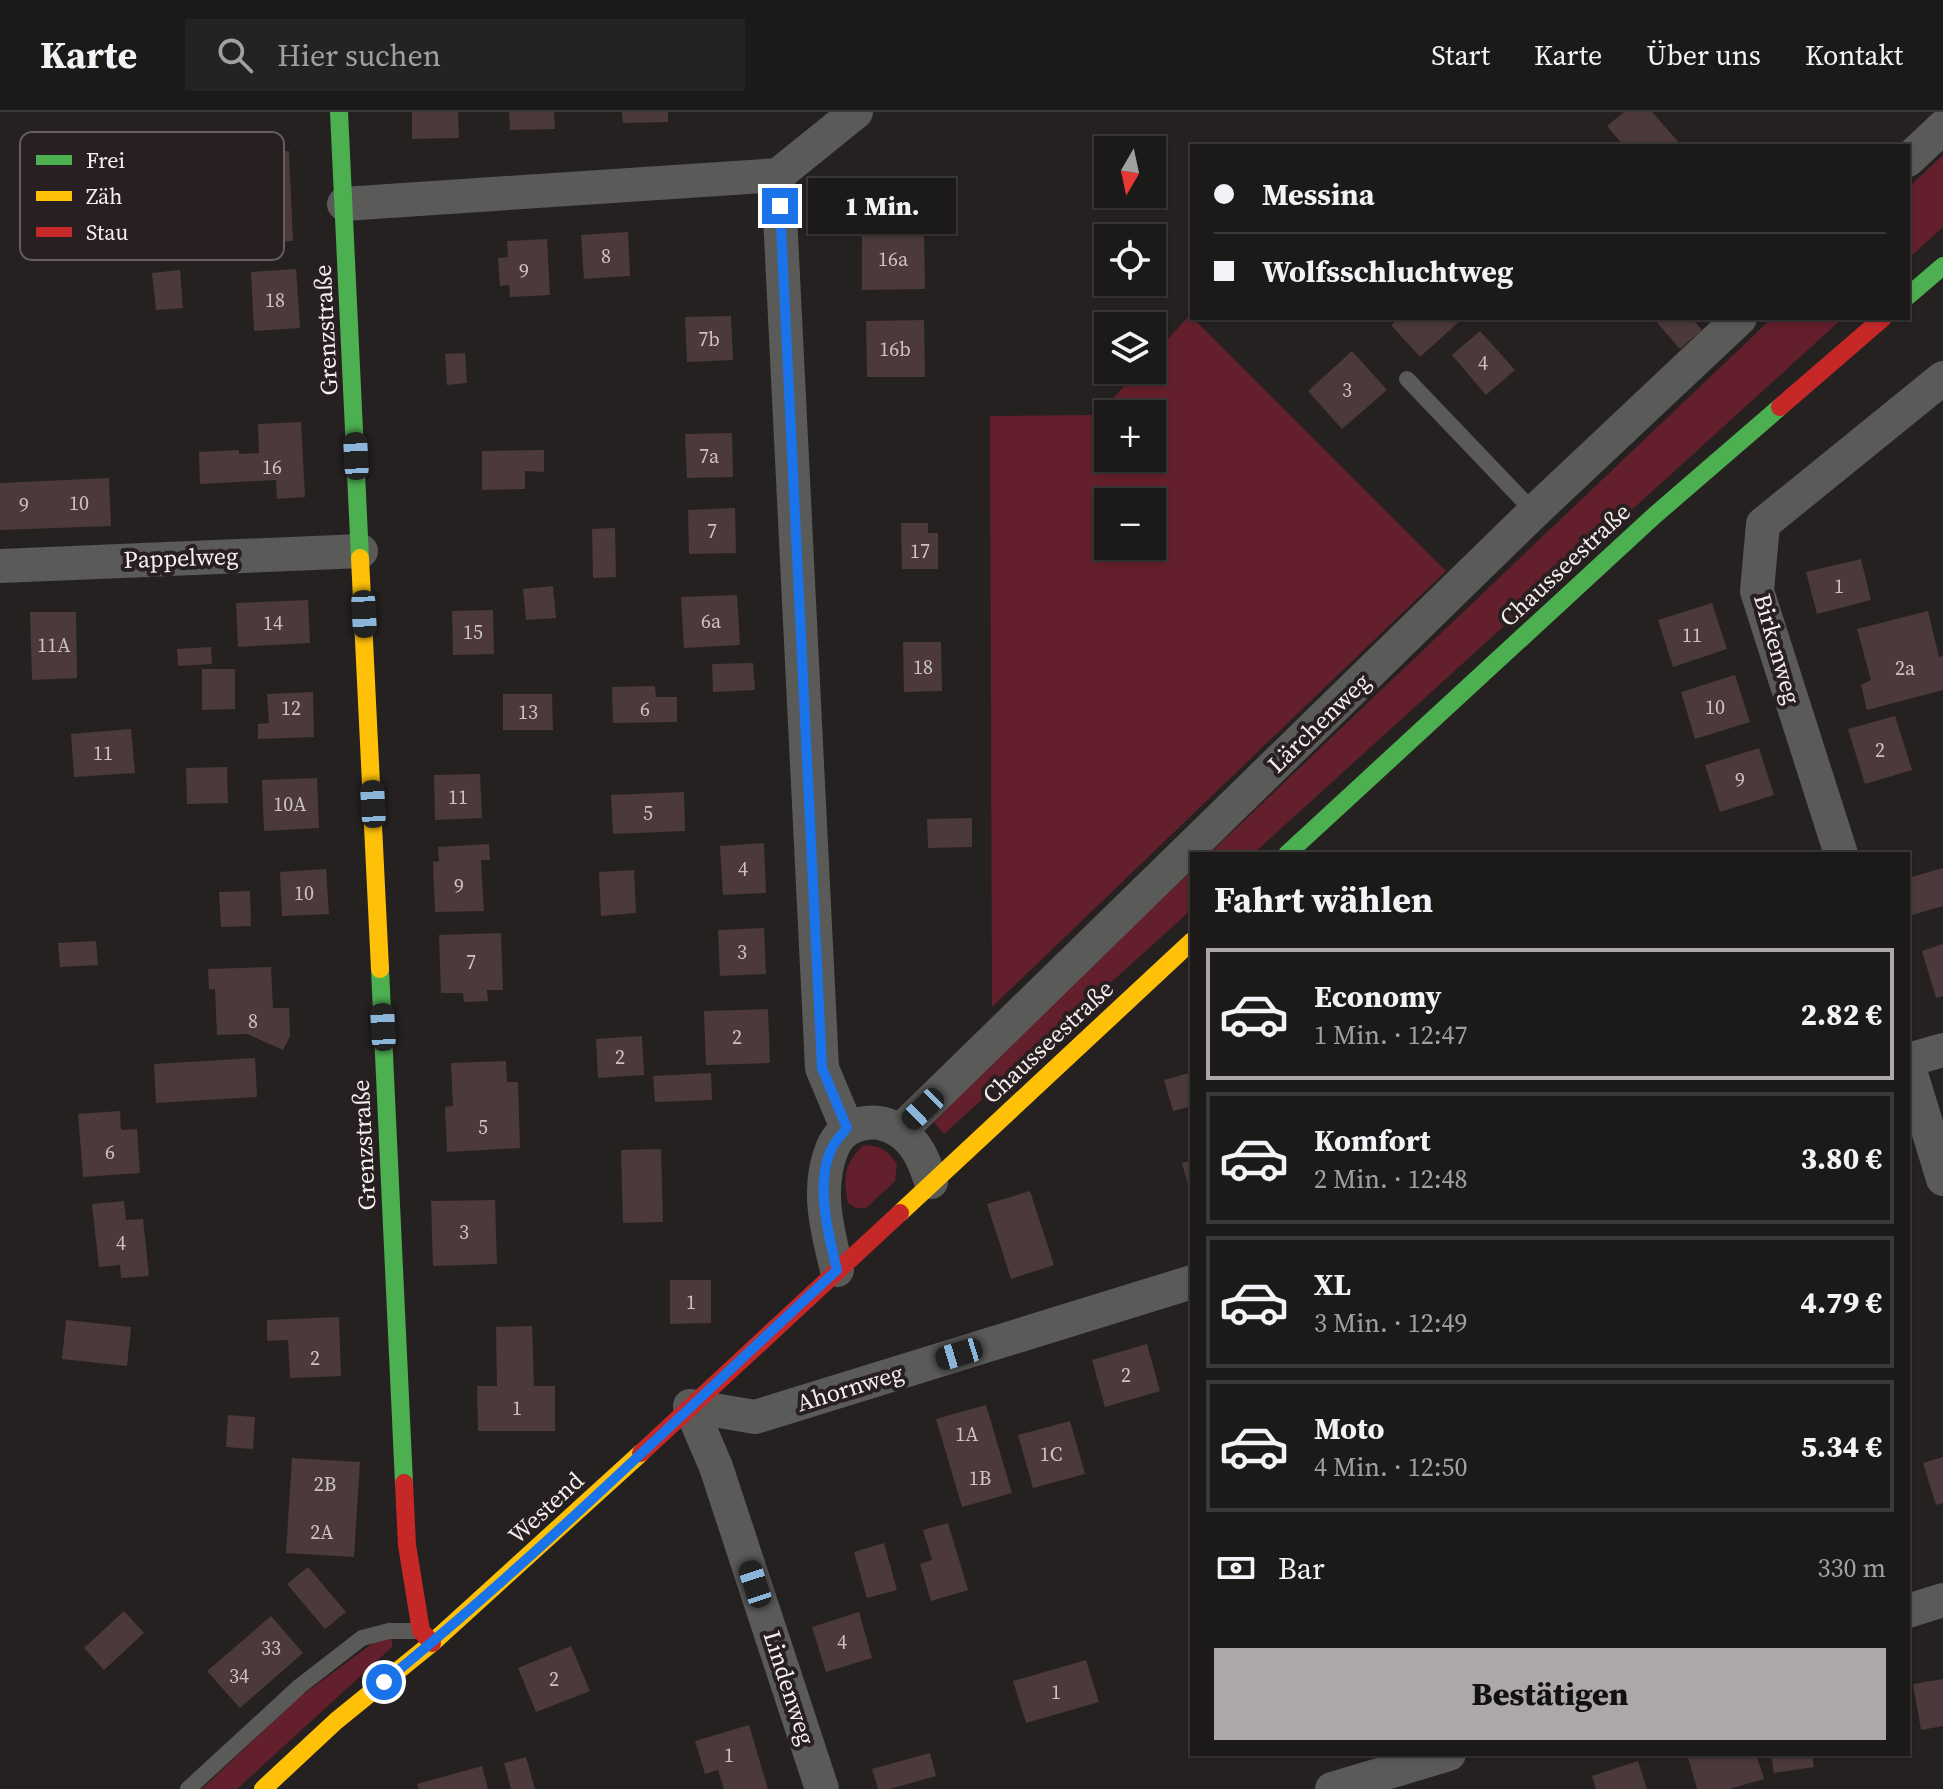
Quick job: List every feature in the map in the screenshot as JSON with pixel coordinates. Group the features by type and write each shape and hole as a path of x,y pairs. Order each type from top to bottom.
{"main road":[{"name":"Grenzstraße","path":"339,112 407,1545 427,1637"},
{"path":"1910,294 1943,266"},
{"name":"Chausseestraße","path":"1289,852 1655,515 1881,320"},
{"name":"Chausseestraße","path":"690,1406 1190,943"},
{"name":"Westend","path":"263,1789 427,1637 560,1528 690,1406"}],"street":[{"path":"344,204 778,175 856,112"},
{"path":"1910,158 1943,127"},
{"path":"778,175 822,1068 847,1128"},
{"name":"Lärchenweg","path":"900,1131 1534,512 1738,320"},
{"name":"Birkenweg","path":"1840,852 1757,591 1763,524 1943,378"},
{"name":"Pappelweg","path":"0,566 361,551"},
{"path":"1910,1061 1943,1050"},
{"path":"1910,1069 1943,1179"},
{"path":"837,1270 826,1228 823,1193 833,1145 847,1128 865,1123 885,1124 900,1131 922,1156 931,1182"},
{"name":"Ahornweg","path":"690,1406 755,1417 1190,1283"},
{"name":"Lindenweg","path":"690,1406 716,1467 822,1789"},
{"path":"1910,1610 1943,1600"},
{"path":"1332,1789 1441,1767"}],"lane":[{"path":"1407,379 1534,512"},
{"path":"188,1789 300,1686 362,1638 389,1631 427,1637"}],"shaded area":[{"path":"1943,155 1943,227 1910,257 1910,186"},
{"path":"1190,315 1190,320 1195,320 1446,571 992,1007 990,416 1094,415 1094,472 1166,472 1166,400 1112,400 1126,384 1166,384 1166,341"},
{"path":"1770,320 1841,320 1255,852 1211,852"},
{"path":"1190,872 1190,911 944,1134 931,1119"},
{"path":"864,1145 880,1148 890,1155 897,1164 895,1181 866,1208 856,1208 848,1203 846,1178 852,1158"},
{"path":"392,1636 392,1647 237,1789 202,1789 298,1698 376,1641"}],"building":[{"path":"412,112 458,112 459,138 412,139"},
{"path":"509,112 554,112 555,129 510,130"},
{"path":"622,112 668,112 668,122 623,123"},
{"path":"1624,112 1652,112 1680,144 1622,144 1607,126"},
{"path":"284,151 289,151 293,241 284,241"},
{"path":"862,229 924,229 925,289 862,290"},
{"path":"628,232 630,276 584,279 581,235"},
{"path":"547,239 550,295 510,297 509,285 500,286 498,258 508,257 507,241"},
{"path":"296,269 300,328 254,331 251,272"},
{"path":"180,270 183,308 156,310 152,273"},
{"path":"731,316 733,360 687,362 685,317"},
{"path":"924,320 925,377 867,377 866,321"},
{"path":"1397,320 1461,320 1420,357 1391,325"},
{"path":"1655,320 1694,320 1702,330 1680,349"},
{"path":"1480,331 1515,370 1486,395 1452,355"},
{"path":"1352,351 1387,390 1342,429 1308,391"},
{"path":"465,353 467,383 447,385 445,354"},
{"path":"301,422 305,497 277,499 276,480 200,484 199,452 239,450 239,454 259,453 258,424"},
{"path":"732,433 733,477 687,478 685,434"},
{"path":"544,450 544,472 525,471 525,489 482,490 482,451"},
{"path":"109,478 111,526 0,530 0,483"},
{"path":"735,508 736,553 689,554 688,510"},
{"path":"901,523 928,523 928,533 938,533 938,569 902,569"},
{"path":"615,528 616,577 593,578 592,529"},
{"path":"1861,559 1871,600 1817,614 1806,572"},
{"path":"553,586 556,618 526,620 523,589"},
{"path":"737,595 740,645 684,648 681,597"},
{"path":"308,600 310,643 238,647 236,603"},
{"path":"1712,603 1727,649 1673,667 1658,620"},
{"path":"493,610 494,654 453,655 452,611"},
{"path":"1928,611 1939,657 1943,656 1943,690 1867,710 1861,685 1871,680 1857,629"},
{"path":"30,612 76,612 77,678 32,680"},
{"path":"903,642 941,642 942,691 904,692"},
{"path":"211,647 212,664 178,666 177,649"},
{"path":"753,663 755,690 713,692 712,664"},
{"path":"202,669 235,669 235,709 202,710"},
{"path":"1735,675 1750,722 1695,739 1681,692"},
{"path":"655,686 656,697 677,697 677,722 613,723 612,687"},
{"path":"313,692 314,737 258,739 258,724 269,723 267,694"},
{"path":"503,694 552,694 553,730 503,730"},
{"path":"1895,716 1912,770 1865,784 1848,729"},
{"path":"131,729 135,773 74,777 71,734"},
{"path":"1759,748 1774,795 1720,812 1705,765"},
{"path":"227,767 228,803 187,804 186,768"},
{"path":"480,774 482,818 435,820 434,775"},
{"path":"317,778 319,828 264,831 262,780"},
{"path":"684,792 685,831 613,834 611,795"},
{"path":"972,818 972,847 928,848 927,819"},
{"path":"764,843 766,893 723,895 720,846"},
{"path":"489,844 490,860 481,860 484,911 435,912 433,862 439,861 438,847"},
{"path":"1943,868 1943,906 1912,915 1910,877"},
{"path":"326,869 329,914 282,916 280,872"},
{"path":"634,870 636,913 601,916 599,872"},
{"path":"250,891 251,926 221,927 219,892"},
{"path":"764,928 766,974 720,976 718,930"},
{"path":"501,933 503,990 487,990 488,1001 464,1002 463,993 441,993 439,935"},
{"path":"96,941 98,965 60,967 58,943"},
{"path":"1943,944 1943,996 1936,998 1922,951"},
{"path":"271,967 273,1008 289,1008 290,1036 283,1050 247,1034 217,1035 215,989 209,990 208,969"},
{"path":"768,1009 770,1063 706,1065 704,1011"},
{"path":"642,1036 644,1075 598,1078 596,1039"},
{"path":"255,1058 257,1097 156,1103 154,1064"},
{"path":"506,1061 507,1082 518,1082 520,1148 447,1152 445,1107 453,1106 451,1063"},
{"path":"711,1073 712,1100 655,1102 653,1076"},
{"path":"1190,1073 1190,1107 1173,1111 1164,1080"},
{"path":"120,1111 121,1130 137,1129 140,1173 83,1177 78,1114"},
{"path":"661,1149 663,1222 623,1223 621,1150"},
{"path":"1190,1161 1190,1192 1182,1163"},
{"path":"1030,1191 1054,1265 1011,1279 987,1204"},
{"path":"495,1200 497,1264 433,1266 431,1201"},
{"path":"124,1201 126,1220 143,1219 149,1276 121,1278 120,1265 99,1267 92,1204"},
{"path":"670,1280 711,1280 711,1323 670,1324"},
{"path":"339,1317 341,1376 290,1378 288,1340 267,1341 267,1320"},
{"path":"66,1320 131,1327 127,1366 62,1359"},
{"path":"532,1326 534,1386 555,1386 555,1431 478,1431 477,1386 497,1386 496,1327"},
{"path":"1147,1344 1160,1391 1105,1407 1092,1360"},
{"path":"986,1405 1012,1493 962,1507 936,1419"},
{"path":"228,1415 255,1417 253,1449 226,1447"},
{"path":"1070,1421 1085,1474 1033,1488 1018,1435"},
{"path":"1943,1457 1943,1503 1936,1505 1923,1463"},
{"path":"292,1458 360,1462 354,1557 286,1553"},
{"path":"948,1523 968,1590 931,1601 920,1564 932,1560 923,1530"},
{"path":"884,1543 897,1590 867,1598 854,1552"},
{"path":"308,1567 346,1612 325,1629 287,1584"},
{"path":"124,1611 144,1633 104,1670 84,1648"},
{"path":"859,1612 872,1658 826,1672 812,1627"},
{"path":"271,1616 303,1653 240,1708 207,1671"},
{"path":"571,1646 590,1691 536,1712 518,1668"},
{"path":"1086,1660 1099,1702 1026,1723 1013,1681"},
{"path":"1943,1679 1943,1726 1921,1730 1913,1684"},
{"path":"749,1725 768,1789 724,1789 718,1770 705,1774 695,1741"},
{"path":"930,1753 936,1776 890,1789 878,1789 872,1769"},
{"path":"1688,1756 1757,1756 1764,1779 1729,1789 1697,1789"},
{"path":"1771,1756 1812,1756 1814,1767 1774,1773"},
{"path":"526,1757 535,1789 511,1789 504,1763"},
{"path":"1638,1761 1647,1789 1596,1789 1592,1776"},
{"path":"482,1766 488,1789 419,1789 417,1784"}],"traffic: fast":[{"path":"339,112 360,558"},
{"path":"1910,294 1943,266"},
{"path":"1289,852 1655,515 1780,407"},
{"path":"380,969 404,1483"}],"traffic: slow":[{"path":"360,558 380,969"},
{"path":"900,1213 1190,943"},
{"path":"263,1789 336,1721 432,1643 641,1453"}],"traffic: jam":[{"path":"1780,407 1881,320"},
{"path":"641,1453 900,1213"},
{"path":"404,1483 407,1545 421,1631 432,1643"}],"route":[{"path":"384,1682 560,1528 837,1270 826,1228 823,1193 833,1145 847,1128 822,1068 780,206"}]}
